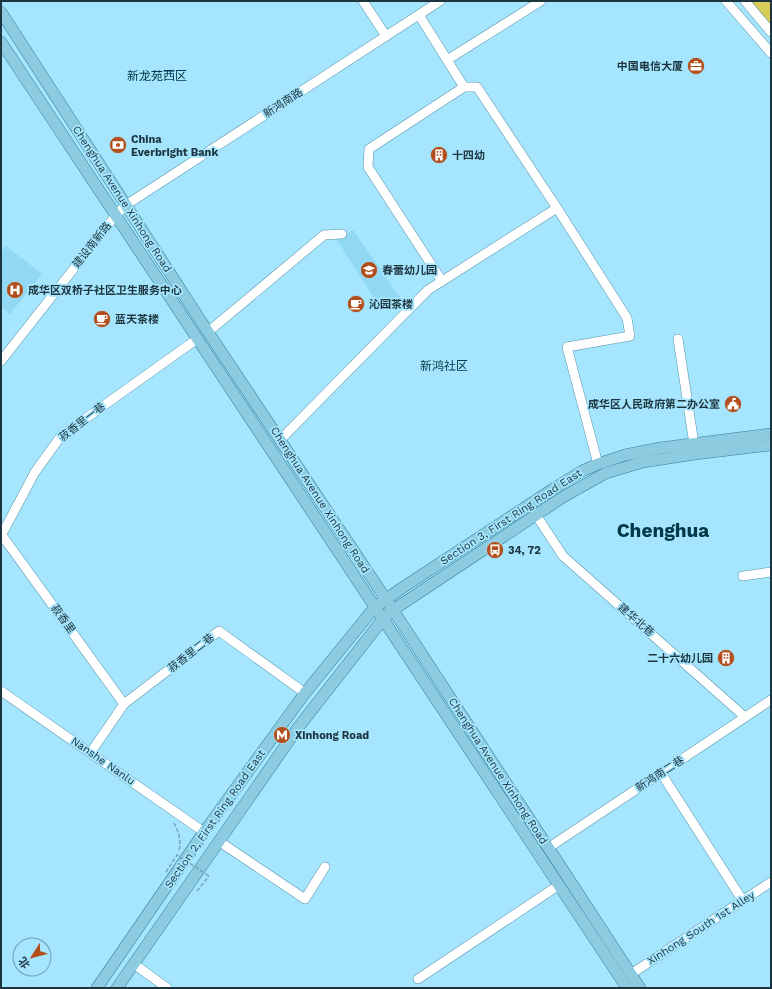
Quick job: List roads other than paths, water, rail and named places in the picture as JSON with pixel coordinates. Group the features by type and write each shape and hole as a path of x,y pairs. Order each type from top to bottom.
{"main road":[{"name":"Chenghua Avenue Xinhong Road","path":"1,12 208,332 393,610 640,988"},
{"name":"Chenghua Avenue Xinhong Road","path":"3,49 116,215 196,339 627,988"},
{"path":"740,438 771,429"},
{"path":"740,438 771,434"},
{"name":"Section 3, First Ring Road East","path":"385,599 582,471 598,464 641,451 740,438"},
{"path":"741,450 771,445"},
{"name":"Section 3, First Ring Road East","path":"393,610 536,515 606,473 628,466 675,457 741,450"},
{"path":"741,450 771,451"},
{"name":"Section 2, First Ring Road East","path":"97,988 204,832 305,693 375,607 385,599"},
{"name":"Section 2, First Ring Road East","path":"117,988 220,842 297,729 382,619 393,610"}],"street":[{"path":"362,1 386,36"},
{"name":"新鸿南路","path":"126,206 440,1"},
{"path":"447,60 541,1"},
{"path":"726,1 771,53"},
{"path":"745,1 771,32"},
{"path":"419,15 464,87"},
{"path":"442,281 368,167 369,149 464,87 477,87 627,318 630,336 567,347 598,464"},
{"name":"建设南新路","path":"1,361 116,215 126,206"},
{"path":"280,440 428,290 557,208"},
{"path":"208,332 324,235 342,234"},
{"name":"菽香里一巷","path":"1,535 35,472 61,436 196,339"},
{"path":"678,339 694,444"},
{"name":"建华北巷","path":"536,515 563,556 745,717"},
{"name":"菽香里","path":"1,535 124,704"},
{"path":"743,576 771,572"},
{"name":"菽香里二巷","path":"91,752 124,704 219,631 305,693"},
{"name":"Nanshe Nanlu","path":"1,691 91,752 204,832"},
{"name":"新鸿南二巷","path":"548,848 771,700"},
{"path":"661,774 743,901"},
{"path":"220,842 305,899 325,867"},
{"name":"Xinhong South 1st Alley","path":"631,974 771,882"},
{"path":"418,979 559,885"},
{"path":"134,964 167,988"}],"place":[{"name":"中国电信大厦","path":"696,66"},
{"name":"China Everbright Bank","path":"118,145"},
{"name":"十四幼","path":"439,155"},
{"name":"春蕾幼儿园","path":"369,270"},
{"name":"成华区双桥子社区卫生服务中心","path":"15,290"},
{"name":"沁园茶楼","path":"356,304"},
{"name":"蓝天茶楼","path":"102,319"},
{"name":"成华区人民政府第二办公室","path":"733,404"},
{"name":"34, 72","path":"495,550"},
{"name":"二十六幼儿园","path":"726,658"},
{"name":"Xinhong Road","path":"282,735"}],"district":[{"name":"新龙苑西区","path":"157,76"},
{"name":"新鸿社区","path":"444,366"},
{"name":"Chenghua","path":"663,530"}]}
